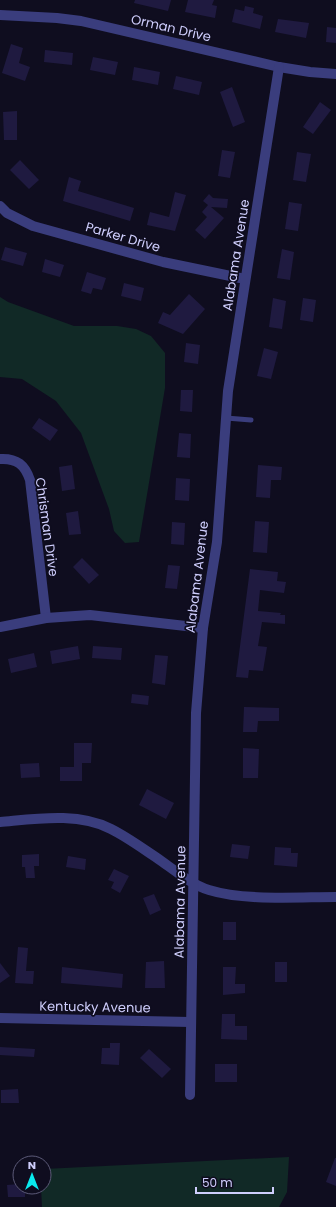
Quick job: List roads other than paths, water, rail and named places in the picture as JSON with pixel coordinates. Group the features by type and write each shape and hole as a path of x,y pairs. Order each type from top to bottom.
{"street":[{"name":"Orman Drive","path":"0,15 57,18 97,24 279,67 336,74"},
{"name":"Alabama Avenue","path":"190,1095 196,713 203,628 217,542 228,390 279,67"},
{"name":"Parker Drive","path":"0,206 7,212 33,226 164,262 245,279"},
{"name":"Chrisman Drive","path":"0,458 13,459 21,463 26,469 30,480 46,618"},
{"path":"0,627 46,618 71,615 109,616 203,628"},
{"path":"0,822 74,819 110,828 193,882 208,890 267,897 336,897"},
{"name":"Kentucky Avenue","path":"0,1018 190,1022"}],"lane":[{"path":"226,418 251,420"}]}
